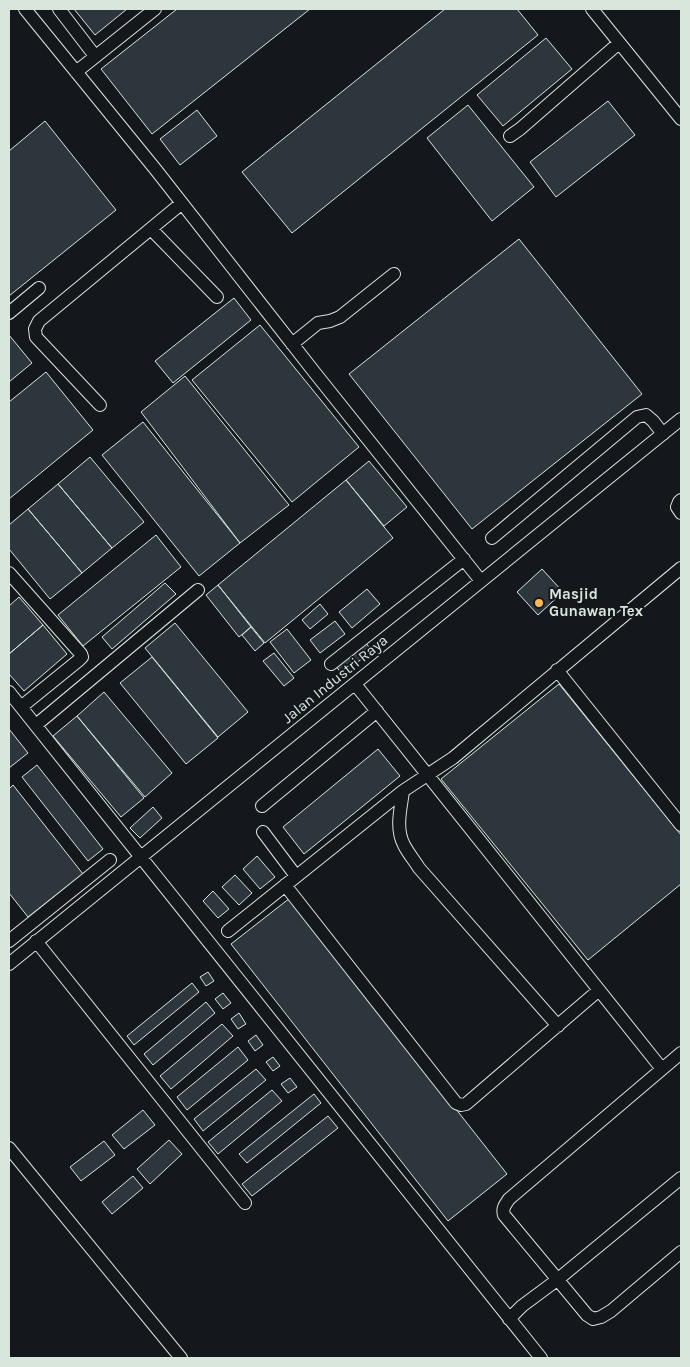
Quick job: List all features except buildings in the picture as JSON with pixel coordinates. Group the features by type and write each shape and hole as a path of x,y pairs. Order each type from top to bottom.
{"street":[{"path":"24,9 182,203 481,581"},
{"path":"59,9 95,56"},
{"path":"76,72 155,9"},
{"path":"592,9 681,118"},
{"path":"510,136 619,43"},
{"path":"100,404 36,337 35,329 39,321 182,203"},
{"path":"151,229 218,297"},
{"path":"292,344 318,323 340,317 394,274"},
{"path":"9,312 39,288"},
{"path":"492,538 637,417 646,415 663,434"},
{"name":"Jalan Industri Raya","path":"9,964 681,419"},
{"path":"681,500 677,507 681,513"},
{"path":"331,664 464,559"},
{"path":"228,931 403,791 453,758 681,568"},
{"path":"9,573 82,656 21,707"},
{"path":"36,725 198,590"},
{"path":"557,670 681,825"},
{"path":"355,684 662,1069"},
{"path":"9,692 540,1358"},
{"path":"262,806 377,711"},
{"path":"403,791 399,829 403,844 420,868 558,1026"},
{"path":"263,832 296,876"},
{"path":"9,941 110,860"},
{"path":"285,886 456,1103 461,1105 466,1104 599,990"},
{"path":"36,941 245,1203"},
{"path":"681,1053 509,1199 503,1211 504,1215 556,1280 587,1315 593,1319 611,1311 681,1252"},
{"path":"9,1148 181,1358"},
{"path":"509,1319 522,1306 681,1178"}],"place":[{"name":"Masjid Gunawan Tex","path":"539,603"}]}
